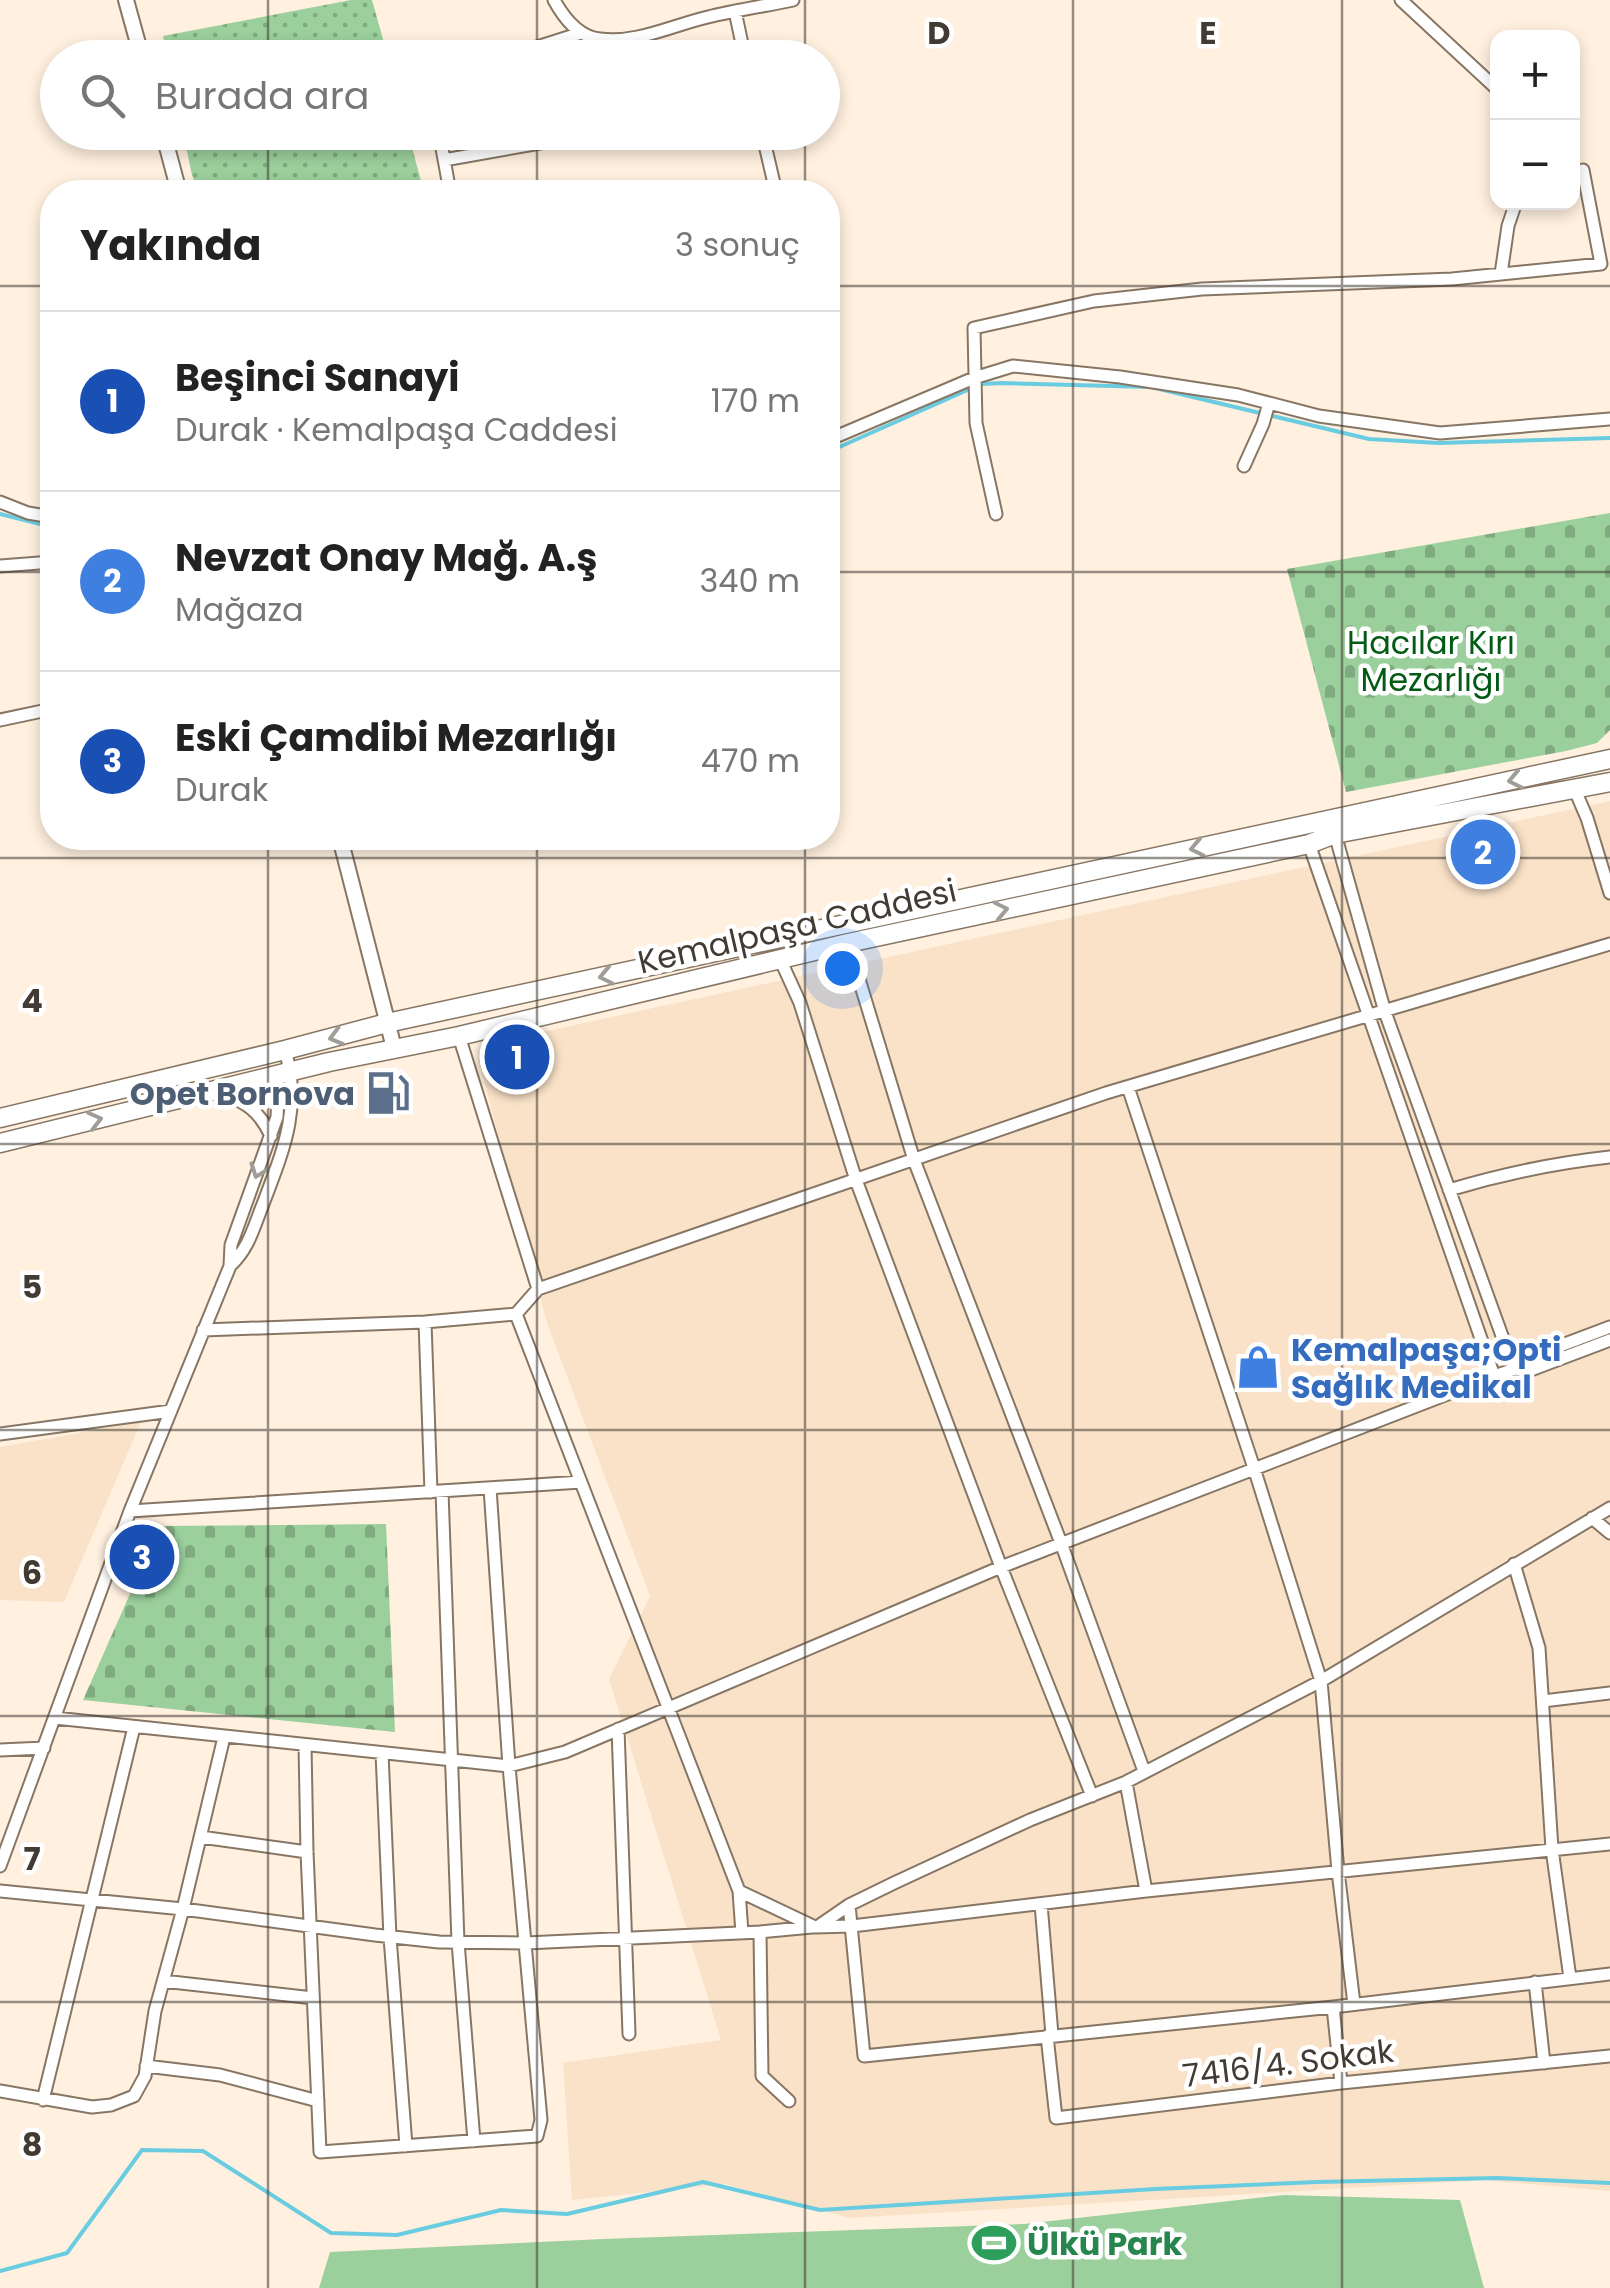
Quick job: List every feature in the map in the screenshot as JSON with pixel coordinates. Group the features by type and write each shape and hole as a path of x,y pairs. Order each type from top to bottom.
{"main road":[{"name":"Kemalpaşa Caddesi","path":"277,1052 387,1023 1610,759"},
{"name":"Kemalpaşa Caddesi","path":"0,1143 848,943 1310,844 1335,834 1610,782"},
{"path":"0,1118 277,1052 283,1075"}],"street":[{"path":"126,0 137,40"},
{"path":"554,0 564,18 598,40 630,39 709,16 793,0"},
{"path":"1401,0 1490,83"},
{"path":"735,12 741,40"},
{"path":"557,40 581,32"},
{"path":"168,150 177,180"},
{"path":"442,150 448,180"},
{"path":"444,160 501,150"},
{"path":"766,150 773,180"},
{"path":"996,514 976,423 974,328 1094,301 1202,289 1452,279 1601,264 1583,170"},
{"path":"1501,274 1513,210"},
{"path":"840,436 975,385 1012,366 1120,376 1238,396 1268,407 1440,433 1610,419"},
{"path":"1244,466 1268,407"},
{"path":"0,502 40,515"},
{"path":"0,566 40,563"},
{"path":"0,720 40,712"},
{"path":"1574,788 1610,893"},
{"path":"1335,834 1385,1012 1514,1369"},
{"path":"1310,844 1494,1376"},
{"path":"343,850 394,1048"},
{"path":"848,943 914,1160 1144,1772"},
{"path":"203,1330 425,1322 516,1314 538,1289 1128,1087 1610,944"},
{"path":"780,959 800,1003 856,1180 1092,1796"},
{"path":"459,1036 538,1289"},
{"path":"230,1266 230,1245 271,1136 283,1075"},
{"path":"0,1866 130,1510 230,1266 244,1252 285,1146 291,1117 283,1075"},
{"path":"1128,1087 1321,1680 1354,2004"},
{"path":"218,1090 253,1108 271,1136"},
{"path":"1449,1190 1540,1166 1610,1157"},
{"path":"516,1314 739,1891 742,1933"},
{"path":"425,1322 458,1942 474,2141"},
{"path":"55,1718 510,1766 565,1752 1001,1566 1514,1369 1526,1358 1610,1326"},
{"path":"1514,1369 1528,1371 1610,1340"},
{"path":"0,1434 171,1411"},
{"path":"130,1510 580,1482"},
{"path":"305,1745 320,2152 537,2136 541,2120 490,1488"},
{"path":"815,1927 849,1906 1030,1820 1126,1782 1321,1680 1610,1508"},
{"path":"1592,1518 1610,1533"},
{"path":"1514,1564 1540,1648 1552,1849 1570,1978"},
{"path":"1543,1701 1610,1693"},
{"path":"43,2100 134,1728"},
{"path":"618,1729 630,2034"},
{"path":"0,2091 92,2107 134,2096 145,2076 155,2011 224,1737"},
{"path":"0,1750 44,1748"},
{"path":"382,1753 390,1937 406,2146"},
{"path":"1126,1782 1146,1891"},
{"path":"201,1837 307,1852"},
{"path":"0,1891 183,1909 390,1937 526,1943 852,1926 1146,1891 1610,1844"},
{"path":"739,1891 815,1927"},
{"path":"1041,1904 1050,2036"},
{"path":"849,1906 864,2056 1610,1974"},
{"path":"760,1932 762,2076 789,2101"},
{"path":"163,1981 313,1998"},
{"path":"1534,1982 1544,2063"},
{"path":"1333,2007 1341,2083"},
{"name":"7416/4. Sokak","path":"1050,2036 1056,2118 1341,2083 1610,2056"},
{"path":"146,2066 220,2075 318,2101"}],"shaded area":[{"path":"1610,801 1610,2191 1484,2180 850,2218 725,2184 572,2200 563,2063 721,2040 609,1679 650,1596 547,1323 478,1058 496,1042"},
{"path":"141,1422 64,1602 0,1600 0,1447"}],"green space":[{"path":"351,0 372,0 383,40 164,40 163,36"},
{"path":"187,150 413,150 421,180 194,180"},
{"name":"Hacılar Kırı Mezarlığı","path":"1610,513 1610,730 1597,743 1566,751 1346,792 1287,569"},
{"path":"386,1524 395,1732 83,1700 160,1526"},
{"name":"Ülkü Park","path":"1284,2195 1460,2200 1484,2288 319,2288 330,2252 1024,2224"}],"waterway":[{"path":"840,447 981,384 1002,383 1151,387 1369,439 1438,443 1610,438"},
{"path":"0,514 40,524"},
{"path":"0,2271 67,2253 142,2150 203,2151 331,2233 397,2235 501,2210 567,2214 703,2182 820,2210 1317,2182 1497,2178 1610,2183"}],"place":[{"name":"Nevzat Onay Mağ. A.ş","path":"1483,852"},
{"name":"Beşinci Sanayi","path":"517,1057"},
{"name":"Opet Bornova","path":"388,1093"},
{"name":"Kemalpaşa;Opti Sağlık Medikal","path":"1258,1367"},
{"name":"Eski Çamdibi Mezarlığı","path":"142,1557"},
{"name":"Ülkü Park","path":"994,2243"}]}
